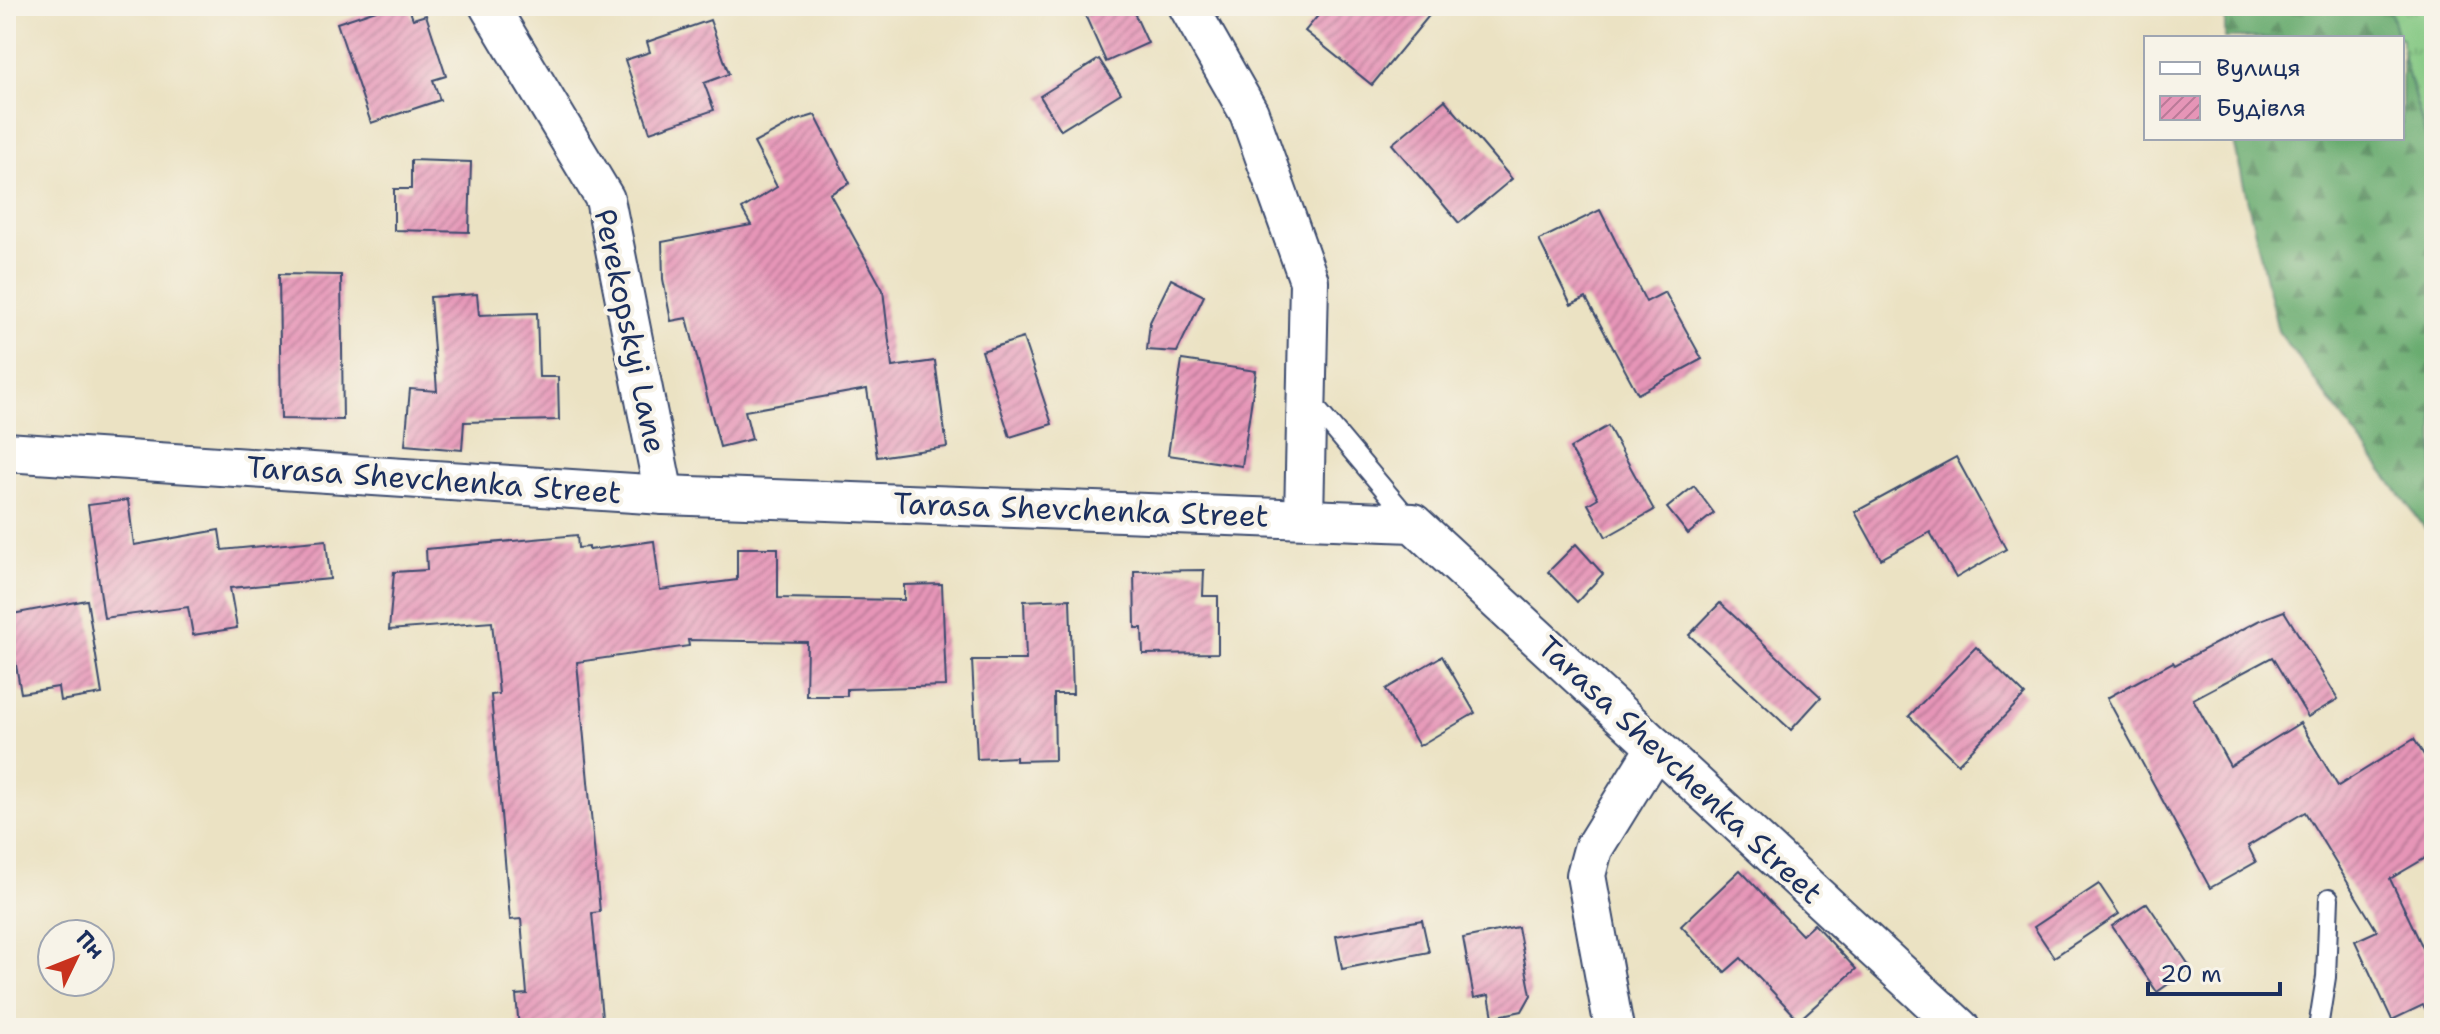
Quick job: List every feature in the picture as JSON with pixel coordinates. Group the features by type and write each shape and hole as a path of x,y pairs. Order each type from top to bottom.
{"street":[{"name":"Perekopskyi Lane","path":"489,6 605,199 664,495"},
{"path":"1188,6 1249,113 1309,281 1304,518"},
{"name":"Tarasa Shevchenka Street","path":"6,452 664,495 1413,523 1960,1028"},
{"path":"1614,1028 1586,875 1593,849 1656,747"}],"lane":[{"path":"1306,397 1413,523"},
{"path":"2318,1028 2326,977 2329,898"}],"green space":[{"path":"2225,6 2389,6 2397,36 2225,36"},
{"path":"2389,6 2434,6 2434,165 2404,60 2404,36 2397,36"},
{"path":"2404,60 2434,165 2434,540 2278,331 2233,140 2404,140"}],"building":[{"path":"388,6 408,6 413,19 426,15 446,76 433,80 440,100 371,123 337,23"},
{"path":"1081,6 1131,6 1148,43 1106,62"},
{"path":"1326,6 1437,6 1372,85 1305,31"},
{"path":"710,20 729,74 704,83 714,110 650,132 625,60 650,52 647,42"},
{"path":"1099,59 1121,93 1061,130 1040,96"},
{"path":"1445,100 1512,179 1459,223 1392,144"},
{"path":"815,115 850,183 830,194 883,290 892,367 935,361 947,447 877,457 867,389 745,411 752,439 720,447 687,318 671,321 663,279 662,242 751,225 742,209 777,187 754,143 795,121"},
{"path":"411,160 471,162 469,232 394,230 394,189 411,189"},
{"path":"1600,210 1646,302 1665,292 1702,359 1638,394 1586,298 1571,305 1539,240"},
{"path":"279,274 341,275 343,420 281,419"},
{"path":"1171,279 1204,296 1177,352 1147,350 1150,322"},
{"path":"477,294 479,315 537,313 539,377 558,377 559,420 464,422 462,450 405,445 410,389 437,391 430,297"},
{"path":"1023,338 1052,424 1010,437 982,351"},
{"path":"1182,360 1256,371 1242,466 1168,455"},
{"path":"1608,426 1654,510 1606,537 1588,504 1598,498 1570,448"},
{"path":"1956,457 2006,549 1956,578 1930,532 1881,559 1855,512"},
{"path":"1694,486 1714,513 1688,534 1667,508"},
{"path":"128,500 134,545 219,530 222,550 326,540 330,579 230,588 237,628 193,635 188,607 104,618 88,505"},
{"path":"577,535 578,548 589,547 589,550 654,541 660,590 737,580 737,548 778,548 778,598 904,600 904,585 942,584 946,686 847,689 847,696 806,696 807,642 688,640 689,646 577,662 600,912 592,913 603,1028 519,1028 516,995 527,994 521,919 510,920 491,695 499,694 492,622 389,630 394,572 427,570 426,549"},
{"path":"1576,544 1603,574 1577,602 1548,572"},
{"path":"1204,570 1203,596 1218,596 1218,653 1143,654 1142,628 1135,628 1134,571"},
{"path":"1070,599 1073,694 1054,694 1055,760 1016,761 1016,757 977,759 972,660 1026,660 1024,601"},
{"path":"87,600 102,694 60,701 58,687 21,693 7,615"},
{"path":"1720,603 1821,697 1791,730 1689,635"},
{"path":"2284,611 2338,699 2308,717 2272,657 2193,699 2230,766 2300,723 2338,786 2414,739 2434,771 2434,853 2390,879 2434,971 2434,1005 2426,1010 2423,1005 2392,1020 2355,941 2377,931 2305,812 2248,846 2256,862 2210,888 2107,698 2173,662 2175,665 2258,621"},
{"path":"1976,647 2025,695 1958,764 1909,716"},
{"path":"1442,656 1475,713 1419,746 1386,689"},
{"path":"1740,870 1802,935 1814,924 1856,969 1799,1020 1741,958 1725,972 1681,926"},
{"path":"2099,884 2119,914 2054,957 2034,927"},
{"path":"2147,903 2191,968 2157,992 2112,926"},
{"path":"1422,920 1429,952 1342,969 1336,936"},
{"path":"1518,927 1531,995 1522,1011 1493,1017 1489,995 1474,998 1463,938"}]}
